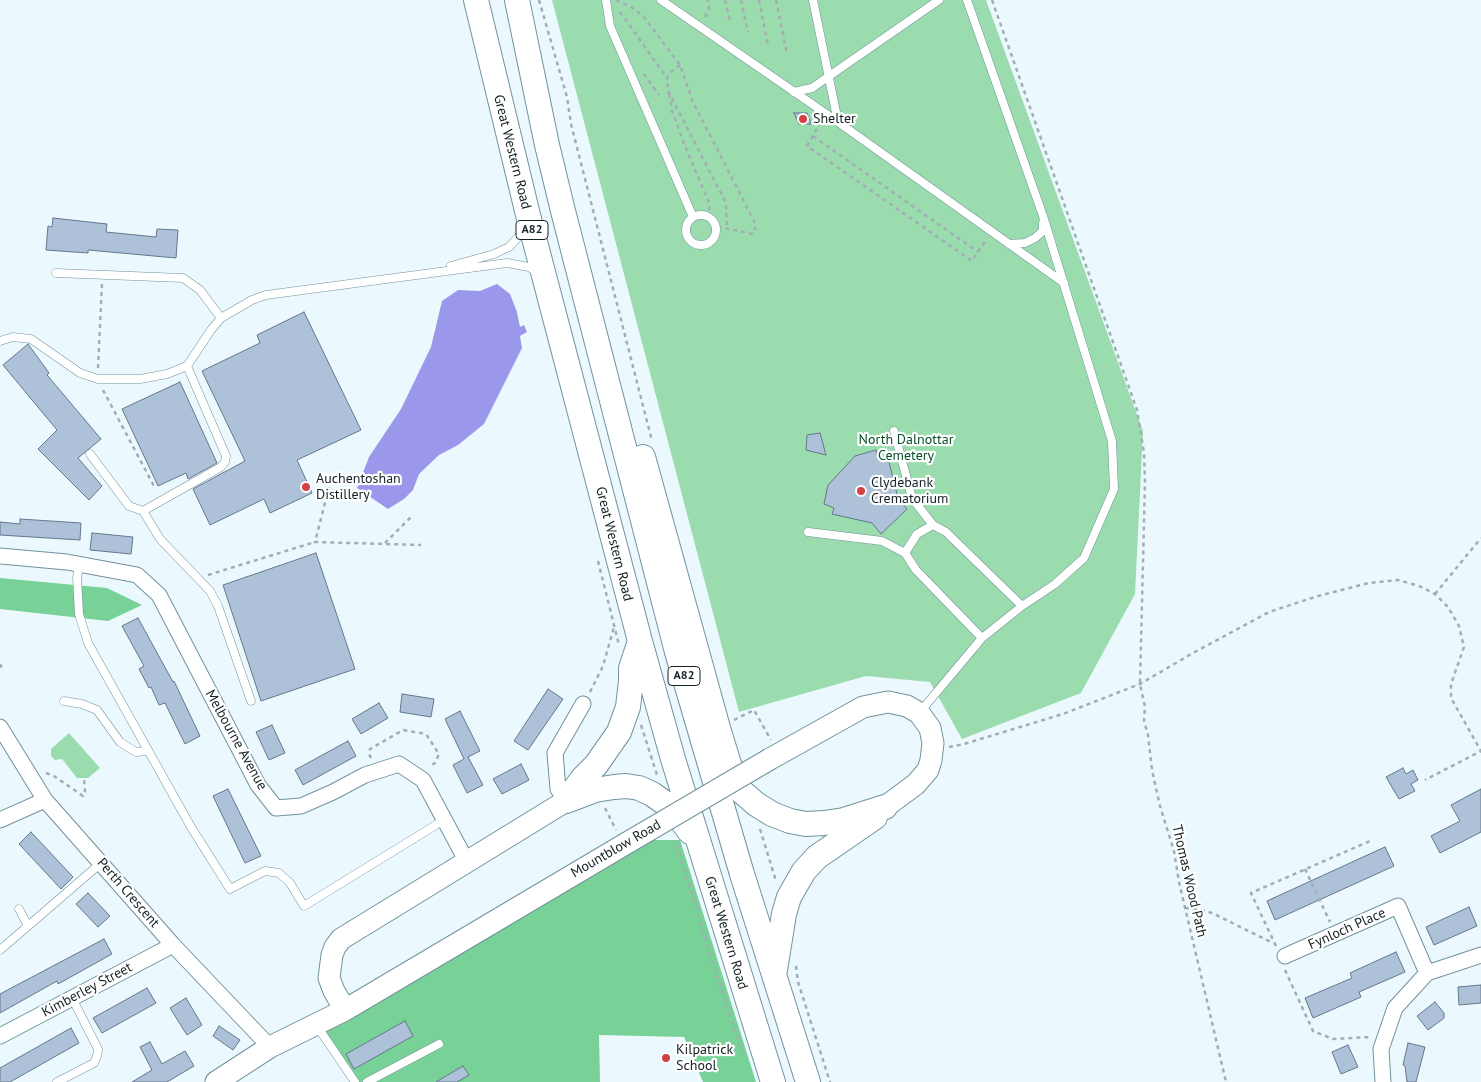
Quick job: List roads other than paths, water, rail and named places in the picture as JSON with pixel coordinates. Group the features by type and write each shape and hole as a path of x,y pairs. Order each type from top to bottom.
{"main road":[{"name":"Great Western Road","path":"476,0 528,215 640,641 698,843 773,1082"},
{"name":"A82","path":"517,0 547,145 676,652 742,874 808,1082"},
{"path":"605,375 638,441 718,728 729,764 741,791 756,804 772,814 790,821 806,824 844,820 885,806"},
{"path":"566,801 583,778 596,765 619,732 628,707 632,681 631,668 640,641"},
{"name":"A82","path":"566,801 595,790 626,786 639,788 652,794 672,808 698,843"},
{"path":"774,975 784,914 789,897 804,871 817,857 873,820 885,806"}],"street":[{"name":"Melbourne Avenue","path":"0,556 79,564 137,575 159,595 258,785 276,808 301,806 333,792 365,774 399,764 423,780 467,862"},
{"name":"Mountblow Road","path":"216,1082 270,1048 344,1010 625,836 771,751 876,703 898,703 919,713"},
{"path":"344,1010 329,978 332,955 341,939 566,801 558,789 555,753 583,704"},
{"path":"885,806 908,791 928,770 933,742 930,728 919,713"},
{"name":"Perth Crescent","path":"0,727 45,800 173,945 270,1048"},
{"path":"0,820 45,800"},
{"name":"Fynloch Place","path":"1285,956 1398,906 1427,973"},
{"name":"Kimberley Street","path":"0,1036 173,945"},
{"path":"1384,1082 1381,1049 1395,1008 1427,973 1481,955"}],"lane":[{"path":"606,0 610,26 693,217"},
{"path":"662,0 838,122 1064,283"},
{"path":"813,0 838,122"},
{"path":"794,92 812,88 939,0"},
{"path":"919,713 982,638 1022,606 1055,584 1084,558 1114,489 1112,441 1043,216 967,0"},
{"path":"428,274 494,254 509,247 520,235 528,215"},
{"path":"698,215 708,216 712,220 715,226 715,234 709,242 696,244 688,238 686,234 687,224 693,217 698,215"},
{"path":"1009,244 1025,243 1035,238 1042,231 1043,216"},
{"path":"0,341 13,337 32,338 80,373 98,379 140,379 167,374 187,366 221,318 252,300 266,295 507,263 529,267 545,278"},
{"path":"56,273 183,278 200,290 221,318"},
{"path":"143,511 221,467 225,462 226,456 187,366"},
{"path":"894,431 912,498 933,525 946,532 1022,606"},
{"path":"90,454 128,506 143,511 160,539 210,591 218,606 251,701"},
{"path":"905,553 917,534 933,525"},
{"path":"808,532 882,541 905,553 916,570 982,638"},
{"path":"79,564 76,578 79,614 88,643 190,827 230,889 265,871 279,873 290,883 304,906 444,820"},
{"path":"64,701 82,704 97,710 120,742 136,752 148,751"},
{"path":"0,950 102,863"},
{"path":"19,908 28,926"},
{"path":"57,1082 94,1063 97,1056 98,1049 72,998"},
{"path":"316,1025 355,1082"},
{"path":"367,1082 439,1044"}],"place":[{"name":"Shelter","path":"803,119"},
{"name":"Auchentoshan Distillery","path":"306,487"},
{"name":"Clydebank Crematorium","path":"861,491"},
{"name":"Kilpatrick School","path":"666,1058"}],"park label":[{"name":"North Dalnottar Cemetery","path":"906,448"}]}
